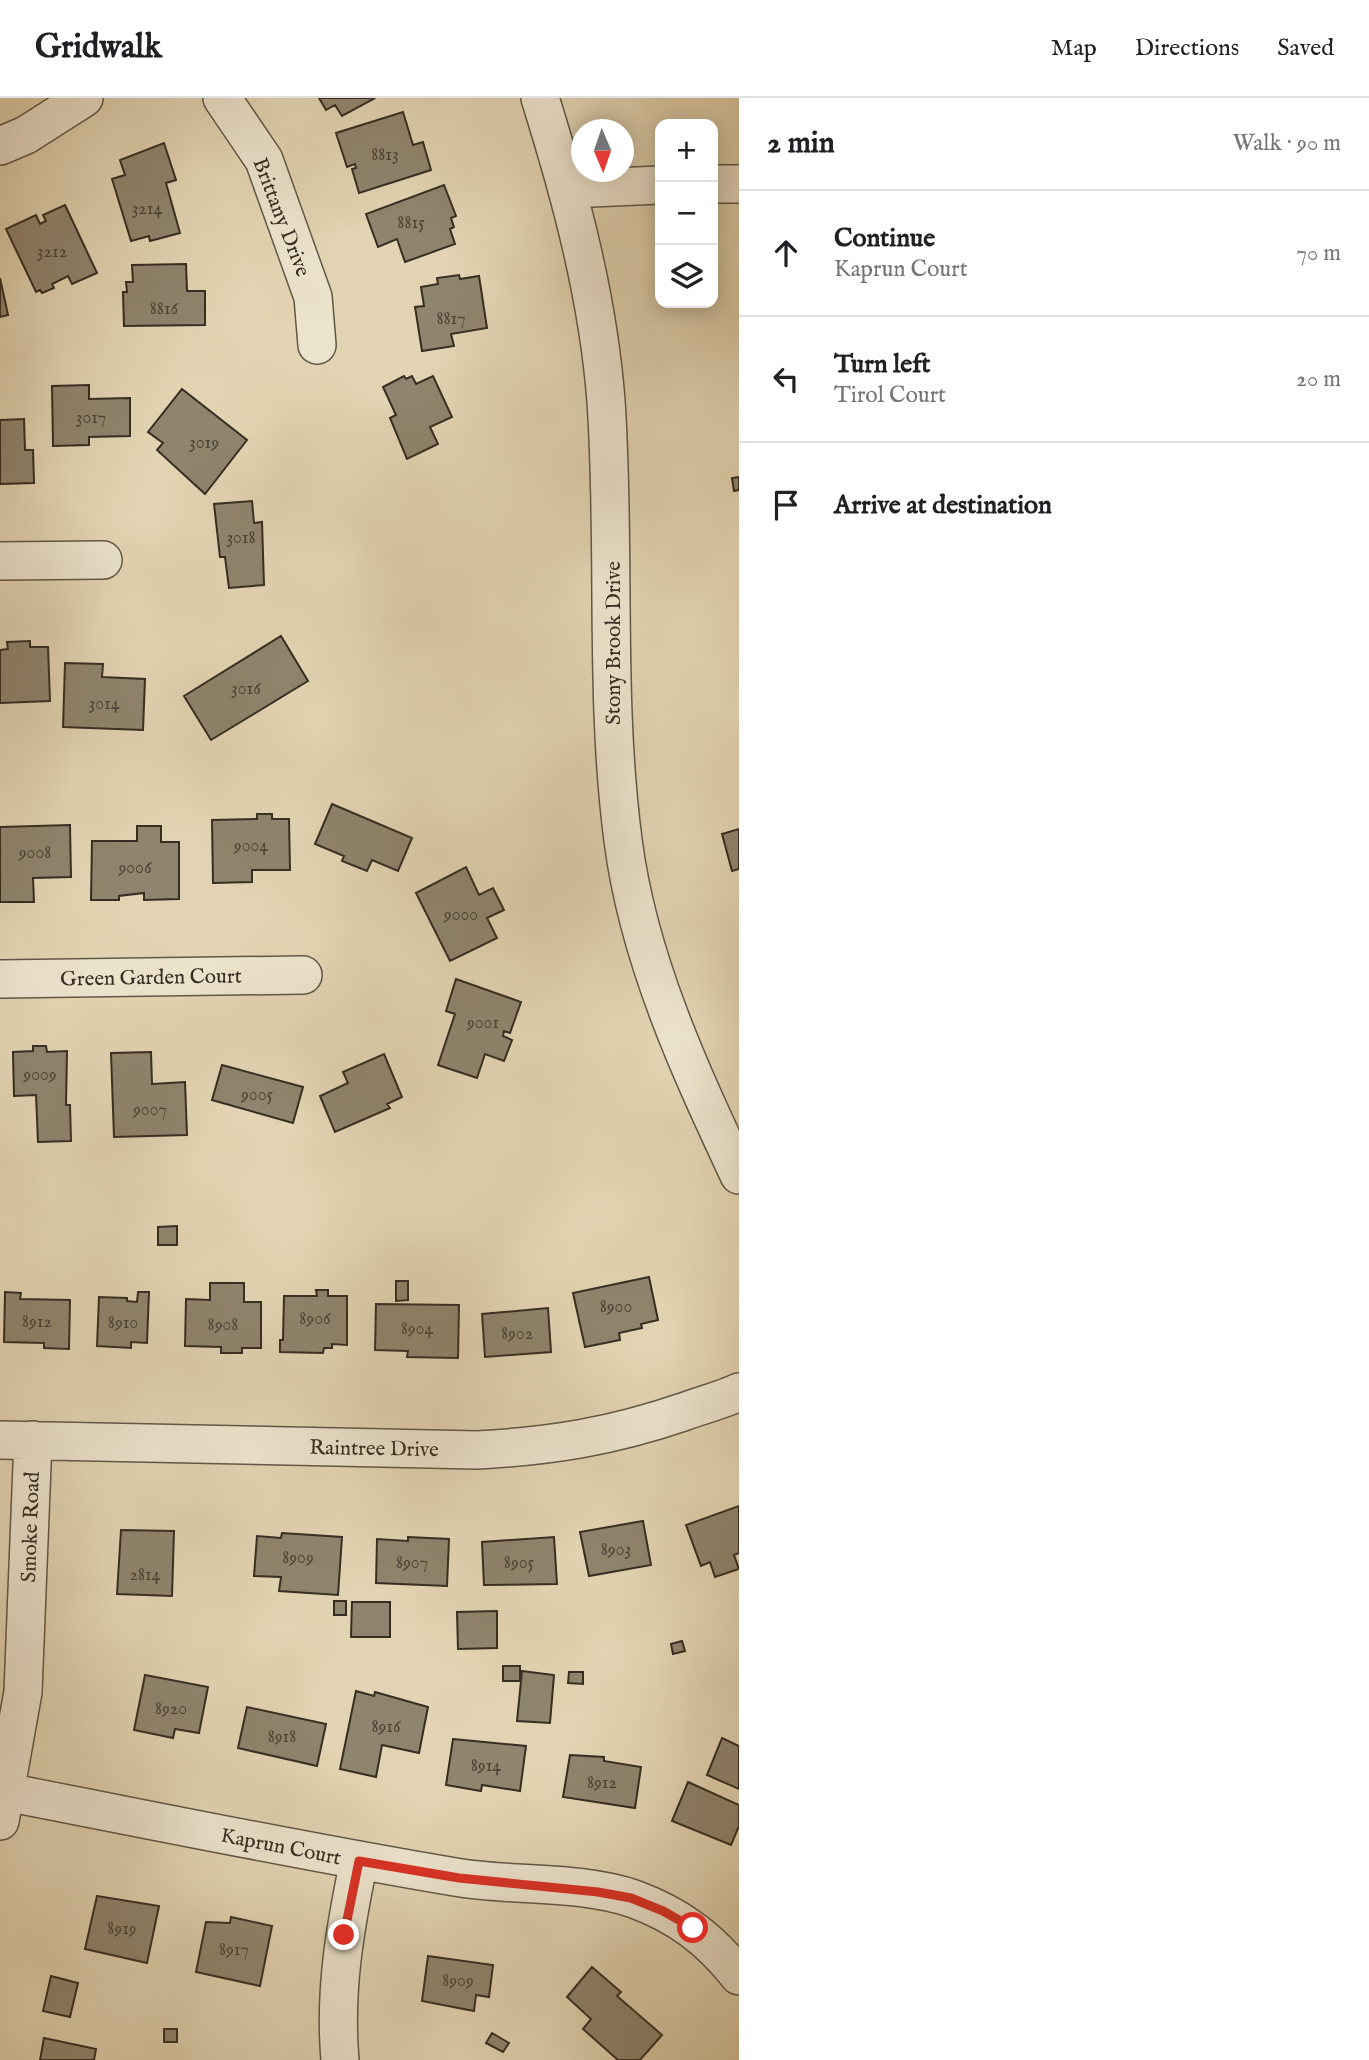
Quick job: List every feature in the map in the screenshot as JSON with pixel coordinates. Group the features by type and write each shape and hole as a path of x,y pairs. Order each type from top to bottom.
{"street":[{"path":"0,146 26,135 84,98"},
{"name":"Brittany Drive","path":"222,98 264,160 313,298 317,345"},
{"name":"Stony Brook Drive","path":"540,98 568,189 593,305 606,399 612,529 614,745 623,842 649,955 674,1032 739,1175"},
{"path":"718,184 739,184"},
{"path":"568,189 655,185"},
{"path":"0,561 103,560"},
{"name":"Green Garden Court","path":"0,979 303,975"},
{"name":"Raintree Drive","path":"17,1440 477,1450 539,1447 588,1440 637,1428 739,1392"},
{"name":"Smoke Road","path":"3,1807 23,1692 17,1440"},
{"name":"Kaprun Court","path":"3,1807 459,1878 598,1892 631,1898 663,1911 693,1928 717,1948 739,1976"},
{"path":"340,2060 338,1985 344,1935 359,1861"}],"building":[{"path":"319,98 375,98 342,116 335,105 326,110"},
{"path":"403,112 413,145 423,142 431,170 359,193 352,169 356,168 355,164 347,167 336,133"},
{"path":"164,143 176,180 166,183 180,233 150,241 149,236 131,241 112,179 125,175 120,160"},
{"path":"444,185 456,216 451,218 454,227 450,229 455,244 405,262 397,239 378,247 366,214"},
{"path":"65,205 97,273 72,284 68,276 52,284 54,288 42,293 40,290 36,292 6,229 36,215 40,224 46,221 43,215"},
{"path":"186,264 187,291 205,291 205,325 124,326 123,292 127,292 126,282 133,282 132,265"},
{"path":"459,275 460,279 479,276 487,328 451,334 454,346 422,351 415,307 424,306 421,287 438,284 437,278"},
{"path":"0,278 8,315 0,317"},
{"path":"404,376 406,379 412,376 416,384 433,376 452,417 430,427 438,444 407,459 390,418 396,415 383,387"},
{"path":"89,385 89,399 130,398 130,436 89,437 89,445 53,446 52,386"},
{"path":"182,389 247,440 205,494 157,450 163,443 148,432"},
{"path":"24,419 25,450 33,450 34,483 0,484 0,420"},
{"path":"739,477 739,490 734,491 732,478"},
{"path":"252,501 254,523 262,522 264,585 229,588 225,557 220,557 214,504"},
{"path":"281,636 308,681 211,740 184,696"},
{"path":"30,641 30,647 48,647 50,701 0,703 0,650 8,649 7,642"},
{"path":"65,663 103,664 102,677 145,679 143,730 63,727"},
{"path":"332,804 412,838 398,871 372,860 367,871 342,861 344,856 315,844"},
{"path":"257,814 272,814 272,819 289,819 290,870 252,870 252,882 213,883 212,820 257,819"},
{"path":"70,825 71,877 33,878 34,902 0,902 0,827"},
{"path":"137,826 161,826 161,842 179,842 179,899 144,900 144,893 119,896 119,900 91,900 92,841 137,841"},
{"path":"739,829 739,869 732,871 722,834"},
{"path":"466,867 479,895 493,888 504,910 487,918 497,938 450,961 416,893"},
{"path":"456,979 521,1002 510,1033 504,1031 503,1036 512,1040 504,1061 485,1054 477,1078 438,1065 455,1014 446,1011"},
{"path":"33,1046 46,1046 47,1052 67,1051 66,1105 70,1105 71,1141 38,1142 36,1095 14,1096 13,1052 33,1051"},
{"path":"151,1052 152,1084 185,1082 187,1135 114,1137 111,1053"},
{"path":"384,1054 402,1097 387,1104 390,1108 335,1132 320,1096 348,1083 343,1072"},
{"path":"222,1065 303,1087 293,1123 212,1100"},
{"path":"177,1226 177,1245 158,1245 158,1227"},
{"path":"649,1277 658,1320 641,1324 642,1328 619,1333 620,1340 585,1347 573,1293"},
{"path":"396,1281 408,1281 408,1300 396,1301"},
{"path":"210,1283 244,1283 244,1302 261,1302 261,1348 242,1348 242,1353 221,1353 221,1347 185,1346 186,1299 210,1300"},
{"path":"316,1290 328,1290 328,1296 347,1296 347,1345 332,1344 332,1348 324,1348 323,1353 280,1352 280,1340 283,1340 284,1296 317,1296"},
{"path":"5,1292 21,1293 20,1299 70,1300 69,1349 44,1348 44,1343 4,1342"},
{"path":"138,1292 149,1292 147,1343 131,1342 131,1348 97,1346 99,1297 127,1298 127,1301 137,1302"},
{"path":"376,1304 459,1305 458,1358 407,1357 408,1351 375,1350"},
{"path":"548,1308 551,1352 485,1357 482,1314"},
{"path":"739,1506 739,1553 734,1555 739,1569 715,1577 710,1562 701,1566 686,1525"},
{"path":"643,1521 651,1565 589,1576 580,1532"},
{"path":"121,1530 174,1531 172,1596 117,1594"},
{"path":"282,1533 342,1537 338,1595 279,1591 281,1577 254,1576 257,1536 281,1538"},
{"path":"408,1537 449,1539 447,1586 376,1583 377,1539 408,1541"},
{"path":"554,1537 557,1584 484,1585 482,1542"},
{"path":"334,1601 346,1601 346,1615 334,1615"},
{"path":"352,1602 390,1602 390,1637 351,1637"},
{"path":"497,1611 497,1648 458,1649 457,1612"},
{"path":"682,1641 685,1651 673,1654 671,1644"},
{"path":"503,1666 520,1666 520,1681 503,1681"},
{"path":"522,1671 554,1675 550,1723 517,1721"},
{"path":"569,1672 583,1672 583,1684 568,1683"},
{"path":"145,1675 208,1687 199,1733 175,1729 173,1738 134,1730"},
{"path":"356,1691 374,1696 375,1692 428,1707 419,1753 382,1745 376,1777 340,1769"},
{"path":"247,1707 326,1724 317,1766 238,1748"},
{"path":"722,1738 739,1746 739,1789 707,1775"},
{"path":"453,1739 526,1746 520,1791 482,1785 481,1791 446,1785"},
{"path":"570,1755 604,1757 604,1761 641,1767 635,1808 563,1797"},
{"path":"688,1782 739,1805 739,1826 731,1845 672,1821"},
{"path":"97,1896 159,1906 147,1963 85,1949"},
{"path":"231,1917 272,1926 260,1986 196,1972 206,1922 230,1923"},
{"path":"428,1956 493,1965 489,1997 476,1995 474,2011 422,2001"},
{"path":"592,1967 621,1992 617,1996 662,2035 640,2060 618,2060 583,2029 591,2019 567,1997"},
{"path":"51,1976 78,1983 70,2017 43,2011"},
{"path":"164,2029 177,2029 177,2042 164,2042"},
{"path":"492,2033 509,2043 503,2052 486,2043"},
{"path":"44,2038 96,2049 94,2060 40,2060"}],"route":[{"path":"344,1935 359,1861 459,1878 598,1892 631,1898 663,1911 693,1928"}]}
